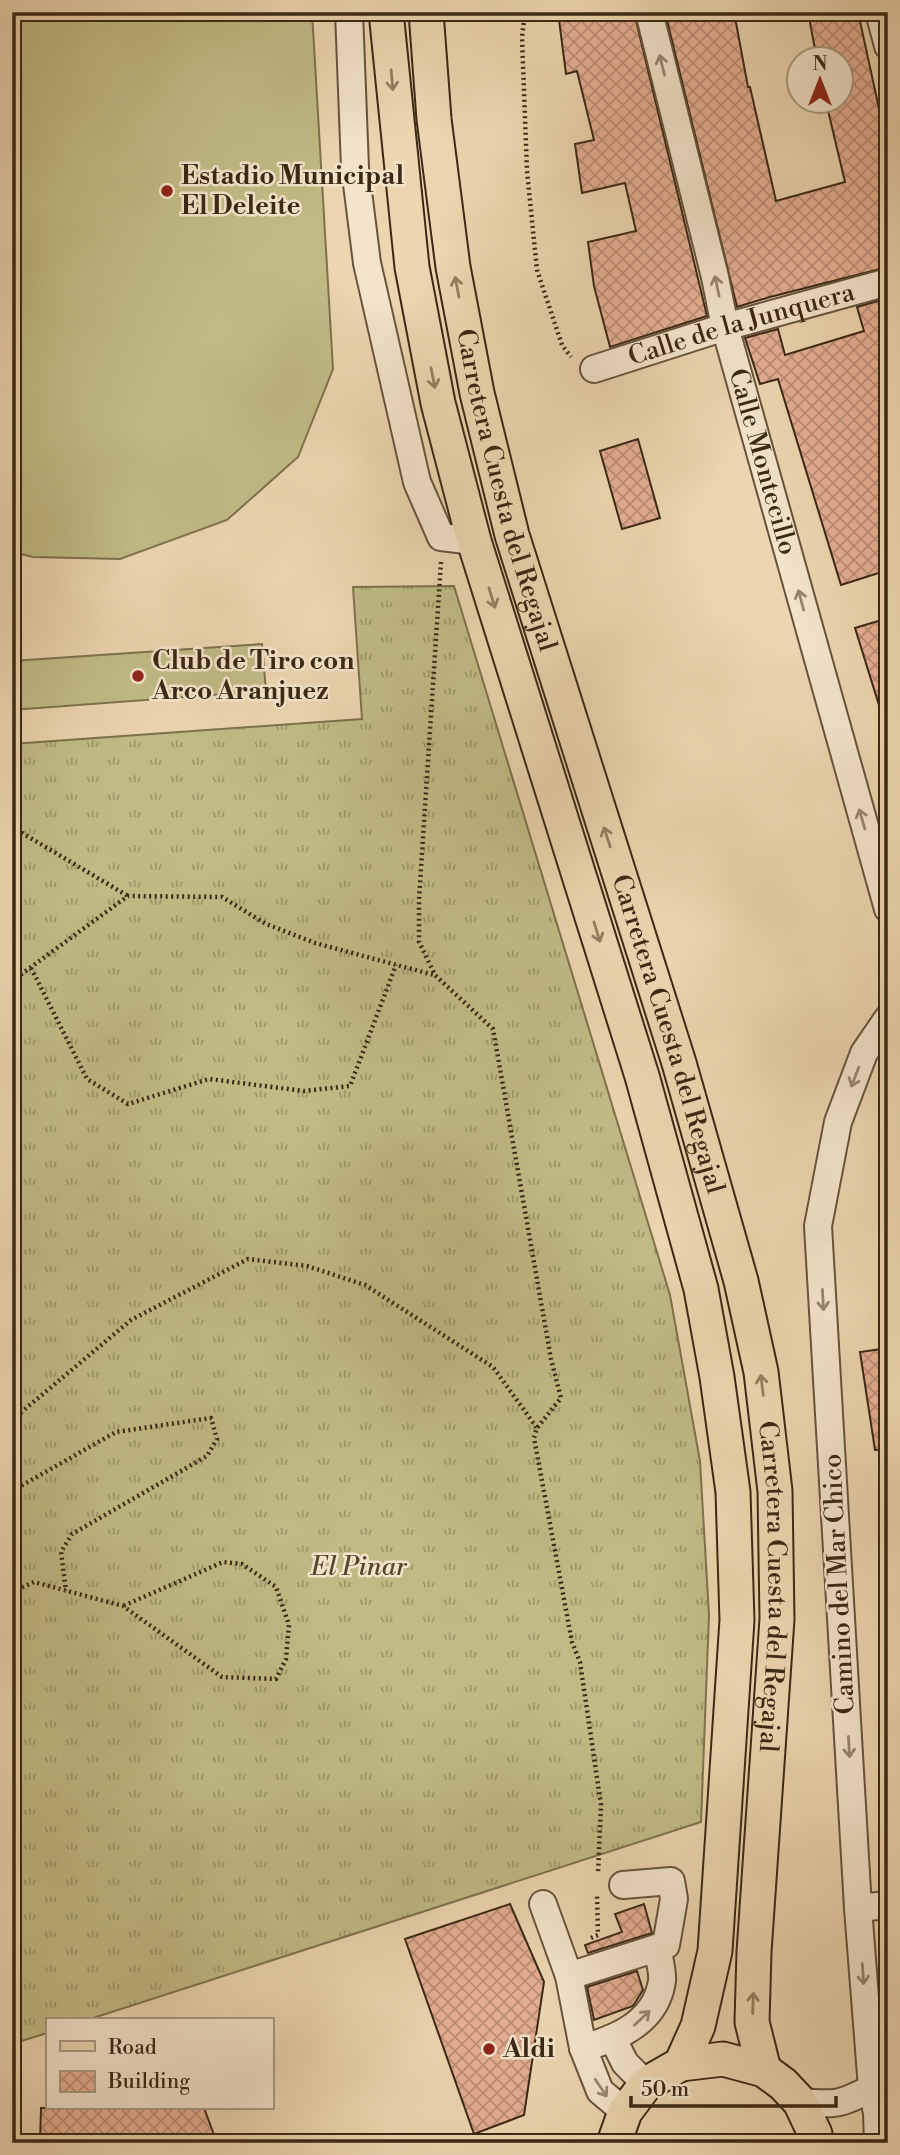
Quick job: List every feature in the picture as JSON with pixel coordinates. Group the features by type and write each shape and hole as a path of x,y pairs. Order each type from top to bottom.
{"main road":[{"name":"Carretera Cuesta del Regajal","path":"386,12 412,267 438,403 474,541 642,1076 701,1289 717,1377 733,1492 737,1620 715,1951 698,2026 681,2064"},
{"name":"Carretera Cuesta del Regajal","path":"426,12 434,119 453,267 477,393 512,535 679,1063 741,1281 761,1372 775,1491 777,1619 754,1952 752,2022 764,2070"},
{"path":"616,2134 646,2084 681,2064 723,2059 764,2070 783,2084 800,2102 815,2134 816,2143"}],"street":[{"path":"349,12 355,168 367,262 417,482 441,537 474,541"},
{"name":"Calle Montecillo","path":"649,12 725,327 888,909"},
{"path":"878,12 888,46"},
{"name":"Calle de la Junquera","path":"594,369 725,327 888,282"},
{"name":"Camino del Mar Chico","path":"878,2143 880,2087 858,1908 818,1226 838,1122 864,1053 888,1018"},
{"path":"569,1976 666,1945 674,1899 671,1881 623,1885"},
{"path":"543,1904 569,1976 583,2048 616,2134"},
{"path":"858,1908 888,1905"},
{"path":"583,2048 613,2039 642,2020 655,2005 662,1979 657,1948"},
{"path":"613,2039 625,2063 646,2084"},
{"path":"800,2102 833,2105 880,2087"}],"path":[{"path":"524,12 522,37 527,171 537,270 562,345 577,365 594,369"},
{"path":"441,537 419,899 419,942 435,975 493,1029 551,1359 561,1398 537,1428 534,1438 572,1642 580,1662 601,1805 598,1936 559,1950"},
{"path":"12,827 128,896 222,897 266,925 315,943 435,975"},
{"path":"12,981 128,896"},
{"path":"31,968 87,1079 128,1104 209,1079 304,1091 349,1086 396,965"},
{"path":"12,1420 131,1320 248,1259 307,1266 365,1285 493,1367 537,1428"},
{"path":"12,1491 116,1432 211,1418 217,1439 207,1456 72,1534 61,1552 66,1591"},
{"path":"12,1592 34,1582 123,1606 222,1677 276,1679 286,1659 289,1625 276,1587 242,1564 223,1562 123,1606"}],"green space":[{"name":"Estadio Municipal El Deleite","path":"12,12 312,12 333,369 298,457 227,520 120,559 33,557 12,552"},
{"name":"El Pinar","path":"454,586 670,1295 700,1461 709,1615 701,1822 93,2018 46,2018 46,2033 12,2044 12,744 362,719 353,587"},
{"name":"Club de Tiro con Arco Aranjuez","path":"262,644 266,691 12,710 12,661"}],"building":[{"path":"558,12 634,12 707,316 610,347 594,286 588,242 636,231 625,183 582,193 575,144 594,140 577,71 566,74"},
{"path":"665,12 734,12 748,87 776,201 845,182 829,116 855,116 855,46 814,46 808,12 858,12 888,150 888,267 737,307"},
{"path":"888,298 888,507 880,508 888,532 888,570 841,585 778,379 760,384 745,338 778,329 785,355 864,331 857,307"},
{"path":"638,439 660,518 622,529 600,451"},
{"path":"888,618 888,717 883,718 855,628"},
{"path":"888,1348 888,1449 875,1450 860,1352"},
{"name":"Aldi","path":"510,1904 544,1982 524,2115 474,2134 405,1939"},
{"path":"644,1904 652,1933 588,1953 585,1945 622,1932 615,1914"},
{"path":"637,1971 643,1990 633,2006 594,2020 587,1987"},
{"path":"41,2108 46,2108 205,2110 217,2143 40,2143"}],"place":[{"name":"Estadio Municipal El Deleite","path":"167,191"},
{"name":"Club de Tiro con Arco Aranjuez","path":"138,676"},
{"name":"Aldi","path":"489,2049"}]}
